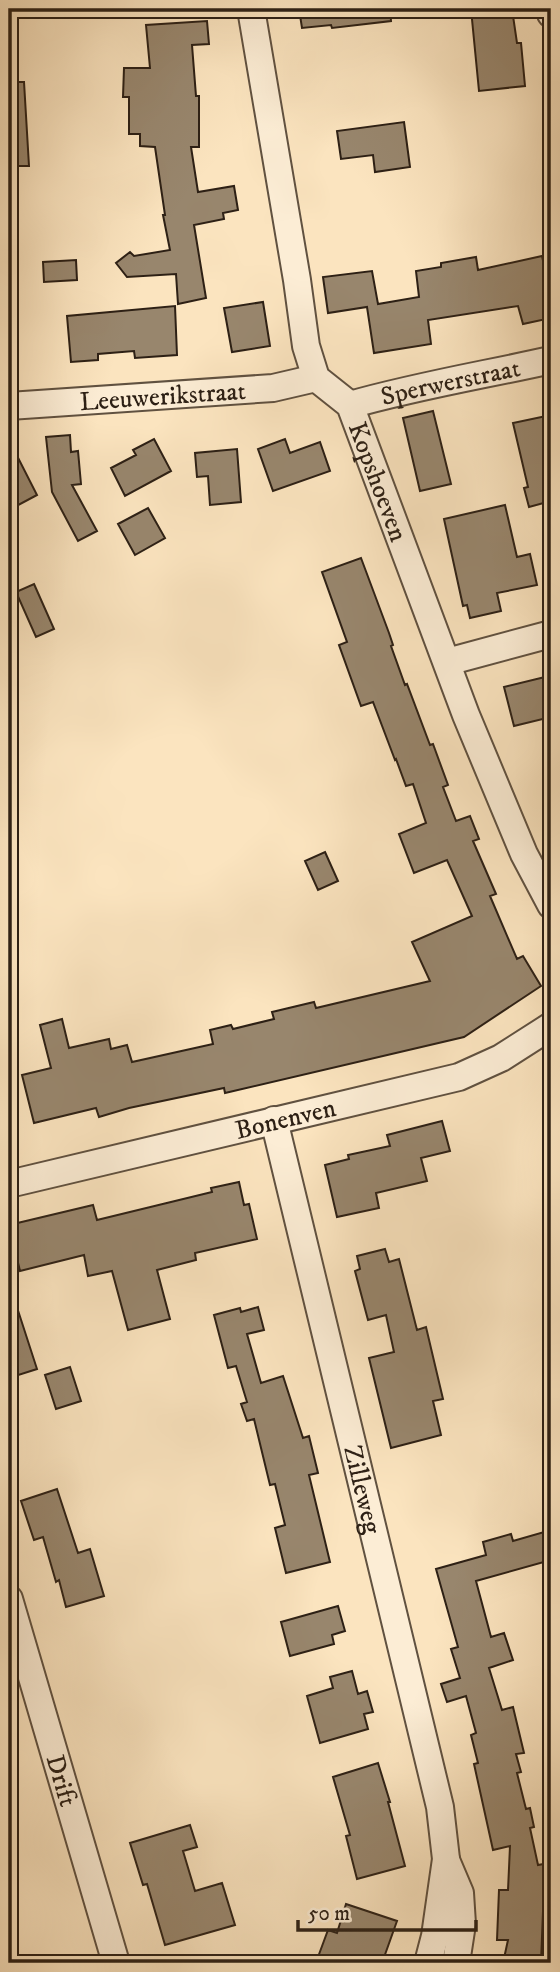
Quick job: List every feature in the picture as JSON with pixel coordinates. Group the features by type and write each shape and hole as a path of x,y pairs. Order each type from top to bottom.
{"street":[{"path":"251,9 306,345 316,378"},
{"name":"Sperwerstraat","path":"350,405 392,393 551,360"},
{"name":"Kopshoeven","path":"316,378 350,405 466,715 524,854 551,905"},
{"name":"Leeuwerikstraat","path":"9,406 273,388 316,378"},
{"path":"447,662 551,634"},
{"name":"Bonenven","path":"9,1184 459,1077 501,1058 551,1026"},
{"name":"Zilleweg","path":"274,1120 440,1807 446,1859 435,1936 428,1963"},
{"name":"Drift","path":"9,1599 116,1963"},
{"name":"Zilleweg","path":"446,1859 460,1893 462,1924 456,1963"}],"building":[{"path":"299,9 390,9 391,21 332,28 331,25 302,28"},
{"path":"471,9 512,9 517,43 521,43 525,86 479,91"},
{"path":"207,21 209,44 192,45 196,96 199,96 199,147 191,147 198,192 234,186 238,210 223,213 224,219 194,225 206,298 178,304 176,274 127,277 116,263 130,252 134,256 170,250 155,147 140,146 140,134 129,134 129,97 123,97 124,68 150,68 146,25"},
{"path":"9,82 24,82 29,166 9,166"},
{"path":"404,122 410,167 375,172 373,155 341,159 337,131"},
{"path":"542,256 547,279 551,278 551,318 523,324 518,306 428,320 431,344 374,353 367,307 328,313 323,277 372,271 378,304 419,297 416,271 441,267 441,263 476,257 478,270"},
{"path":"76,260 77,280 44,282 43,262"},
{"path":"263,302 270,346 232,352 224,308"},
{"path":"175,306 177,355 135,358 134,351 98,354 98,360 71,362 67,316"},
{"path":"433,411 451,484 420,491 403,418"},
{"path":"551,415 551,501 529,507 524,488 528,487 513,423"},
{"path":"70,435 71,452 78,451 81,484 72,485 97,531 78,541 52,492 46,437"},
{"path":"154,439 171,471 125,496 111,468 136,455 133,450"},
{"path":"285,439 290,453 320,442 330,471 273,491 258,449"},
{"path":"9,440 37,495 9,510"},
{"path":"237,449 241,502 210,505 208,476 197,477 195,453"},
{"path":"505,505 517,557 530,554 537,585 497,593 501,611 470,618 467,605 463,606 444,519"},
{"path":"148,508 165,538 135,555 118,524"},
{"path":"361,558 405,685 407,684 430,745 433,744 448,785 443,787 456,821 470,816 479,839 473,841 496,894 490,896 517,959 523,956 541,986 464,1037 225,1093 224,1088 99,1117 96,1108 34,1123 22,1075 51,1068 40,1025 62,1019 69,1048 109,1039 111,1049 127,1045 132,1062 213,1044 210,1030 231,1025 233,1029 274,1019 272,1012 314,1002 316,1008 430,981 412,942 472,916 447,860 414,873 399,834 426,823 413,784 406,786 373,702 361,706 339,645 347,642 322,572"},
{"path":"34,584 54,629 36,637 16,592"},
{"path":"545,677 551,717 514,726 504,687"},
{"path":"325,852 338,881 318,890 305,861"},
{"path":"442,1121 450,1151 421,1158 427,1181 376,1193 379,1208 337,1217 325,1165 349,1159 348,1155 390,1146 387,1135"},
{"path":"239,1182 244,1205 249,1204 257,1239 195,1253 196,1260 157,1270 170,1319 128,1330 112,1271 88,1276 84,1255 20,1271 9,1225 93,1205 97,1220 212,1192 211,1188"},
{"path":"385,1249 389,1262 399,1259 417,1330 426,1327 443,1399 433,1401 441,1435 391,1448 369,1358 394,1352 386,1315 368,1320 355,1271 360,1269 357,1256"},
{"path":"13,1295 37,1369 9,1378 9,1296"},
{"path":"258,1307 264,1330 247,1334 261,1383 283,1376 303,1438 309,1436 318,1473 309,1475 330,1562 286,1573 275,1528 285,1525 275,1484 270,1485 254,1419 247,1421 241,1404 247,1402 236,1366 228,1368 214,1315 240,1308 241,1312"},
{"path":"70,1367 81,1401 56,1409 45,1375"},
{"path":"57,1489 78,1553 90,1549 104,1596 66,1607 43,1537 34,1540 21,1501"},
{"path":"551,1530 551,1560 476,1581 491,1637 504,1633 513,1660 489,1668 502,1710 513,1707 524,1753 516,1754 521,1772 517,1773 526,1809 530,1808 534,1827 530,1828 538,1865 549,1863 550,1886 544,1886 541,1963 503,1963 508,1940 497,1940 499,1890 508,1890 510,1846 493,1850 474,1764 478,1763 471,1735 476,1733 466,1696 447,1702 441,1684 460,1678 451,1649 458,1647 436,1569 486,1555 483,1542 511,1534 513,1541"},
{"path":"338,1606 345,1631 332,1635 334,1644 290,1656 281,1622"},
{"path":"352,1671 358,1694 367,1691 373,1712 364,1714 368,1729 320,1743 307,1696 333,1688 330,1677"},
{"path":"378,1763 405,1866 357,1879 346,1836 350,1835 333,1777"},
{"path":"190,1825 197,1847 183,1851 195,1891 222,1883 235,1925 165,1945 147,1884 143,1885 130,1843"},
{"path":"346,1904 397,1921 382,1963 337,1963 318,1957 328,1930 337,1933"}]}
